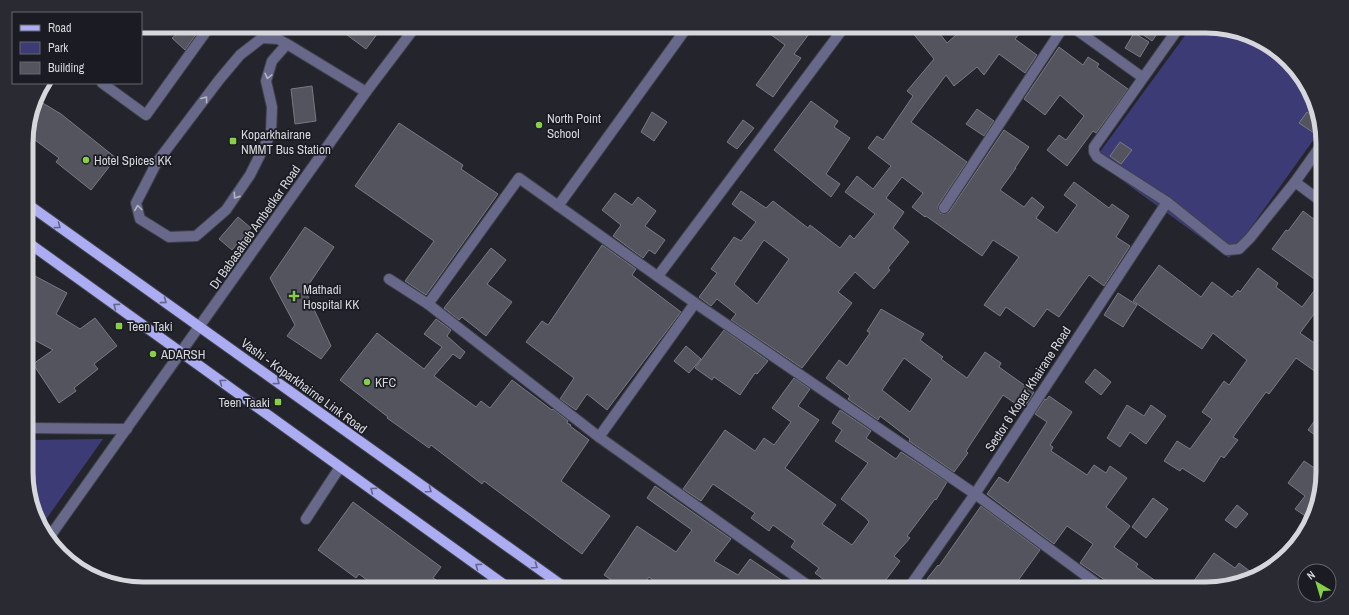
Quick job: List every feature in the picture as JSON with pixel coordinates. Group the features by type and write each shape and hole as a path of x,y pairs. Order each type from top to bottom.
{"main road":[{"name":"Vashi - Koparkhairne Link Road","path":"33,208 557,582"},
{"path":"33,246 500,582"}],"street":[{"path":"103,84 146,115 205,33"},
{"name":"Dr Babasaheb Ambedkar Road","path":"52,533 182,353 366,92 411,33"},
{"path":"558,206 683,33"},
{"path":"658,276 840,33"},
{"path":"944,208 1059,33"},
{"path":"1081,33 1142,77"},
{"path":"1175,33 1142,77 1094,147 1094,152 1097,157 1167,202 1227,250 1239,249 1250,238 1295,182 1316,152"},
{"path":"287,44 272,61 266,81 272,107 271,133 250,175 226,210 196,236 169,237 140,219 136,202 157,162 219,80 240,55 262,38 278,39 287,44 366,92"},
{"path":"428,304 519,178 695,303 975,494 1094,582"},
{"path":"1295,182 1316,198"},
{"name":"Sector 6 Kopar Khairane Road","path":"913,582 975,494 1167,202"},
{"path":"389,279 428,304 599,437 803,582"},
{"path":"599,437 695,303"},
{"path":"33,428 127,429"},
{"path":"306,519 340,466"}],"green space":[{"path":"1187,33 1213,33 1228,35 1248,41 1273,56 1284,65 1301,88 1308,101 1315,128 1316,137 1229,258 1094,160"},
{"path":"103,439 45,521 41,514 34,487 33,440"}],"building":[{"path":"174,33 197,33 185,50 172,38 176,35"},
{"path":"344,33 378,33 366,49"},
{"path":"769,33 810,33 794,54 801,58 773,97 756,85 785,45"},
{"path":"913,33 939,33 947,43 958,33 1020,33 1015,39 1037,55 1025,73 999,54 984,75 977,67 954,86 946,75 911,122 967,162 939,204 938,208 940,213 944,214 949,212 1004,130 1029,147 1000,190 1024,207 1032,197 1044,207 1036,218 1057,233 1077,205 1064,195 1074,182 1109,208 1112,204 1129,216 1116,237 1130,246 1104,286 1089,275 1059,317 1047,309 1034,327 1006,307 1000,316 984,305 1019,257 993,240 982,256 912,207 923,193 902,177 886,198 904,212 893,228 909,242 888,268 890,270 874,289 855,272 838,292 852,303 802,368 731,320 736,314 717,299 711,306 699,297 717,273 711,269 734,237 741,241 756,222 732,204 741,191 766,208 773,201 808,228 810,225 840,248 850,235 854,239 875,214 845,192 857,176 873,189 891,166 868,148 877,136 883,140 913,96 907,91 934,59","holes":["764,240 789,259 757,304 734,284"]},
{"path":"1134,33 1149,42 1140,57 1125,48"},
{"path":"1143,33 1158,33 1152,41 1142,34"},
{"path":"1059,47 1083,65 1088,57 1099,64 1097,67 1128,89 1096,133 1093,131 1067,166 1047,150 1059,135 1066,140 1084,116 1060,95 1045,115 1024,99"},
{"path":"312,86 316,121 295,124 291,89"},
{"path":"811,101 838,121 834,127 850,138 826,174 840,184 831,197 774,150"},
{"path":"41,102 61,114 116,158 91,190 56,162 59,158 33,138"},
{"path":"977,109 994,121 984,136 966,124"},
{"path":"652,112 667,122 654,141 641,132"},
{"path":"1307,112 1312,116 1315,131 1314,133 1299,123"},
{"path":"743,120 754,128 737,149 727,142"},
{"path":"399,123 463,165 461,169 498,194 426,295 405,281 434,241 355,186"},
{"path":"1120,142 1132,150 1121,164 1110,156"},
{"path":"615,193 632,205 638,197 656,211 645,226 665,240 655,254 649,250 643,258 613,236 621,225 602,210"},
{"path":"1303,211 1316,221 1316,280 1272,249 1286,230 1288,231"},
{"path":"238,217 251,228 232,250 219,239"},
{"path":"305,227 334,247 305,290 331,346 321,359 287,336 295,325 270,278"},
{"path":"602,245 636,269 632,275 681,312 607,410 587,394 576,410 560,399 574,378 526,342 542,321 548,325"},
{"path":"491,248 506,260 487,284 512,302 486,336 462,317 459,320 444,308"},
{"path":"1159,265 1201,297 1212,282 1232,297 1238,290 1240,292 1258,268 1278,283 1276,287 1302,307 1316,288 1316,311 1300,333 1316,344 1316,372 1296,358 1269,394 1266,392 1233,437 1238,440 1224,458 1221,456 1204,482 1182,468 1180,471 1164,461 1177,441 1190,449 1212,419 1202,412 1224,381 1229,385 1247,360 1213,333 1202,349 1133,301"},
{"path":"35,276 67,293 56,314 80,329 95,318 117,346 94,364 98,369 74,388 76,391 59,403 33,364 53,350 33,339 33,280"},
{"path":"1118,293 1137,305 1123,327 1104,315"},
{"path":"881,309 924,334 920,340 943,357 941,359 967,378 985,352 1001,363 999,367 1034,392 1025,407 1021,404 1019,406 1003,395 966,451 968,453 954,472 909,441 910,439 880,416 878,420 848,399 850,396 826,378 839,360 847,366 870,333 867,331","holes":["904,358 932,379 910,412 882,390"]},
{"path":"436,319 451,330 447,336 465,352 460,359 453,354 434,376 476,407 481,401 490,408 512,380 552,410 553,409 568,421 567,423 571,425 570,426 589,440 561,481 610,516 582,554 484,481 482,484 431,445 429,448 387,418 388,417 340,380 377,333 424,369 442,347 424,334"},
{"path":"724,330 768,361 757,374 755,373 740,395 714,377 712,380 695,368"},
{"path":"686,346 701,359 689,373 674,361"},
{"path":"1095,369 1111,382 1101,395 1085,382"},
{"path":"794,378 810,389 798,406 819,420 785,468 836,505 822,524 852,545 869,522 841,499 868,463 835,441 842,430 832,423 840,410 871,431 866,438 896,459 901,452 947,482 936,500 935,499 907,536 910,538 894,556 900,561 884,582 827,582 815,573 819,568 791,547 795,541 773,525 769,531 751,518 755,513 713,484 701,501 683,489 725,430 755,451 764,438 774,445 791,422 772,408"},
{"path":"1049,396 1072,412 1050,445 1053,447 1051,451 1087,475 1094,465 1106,473 1110,466 1127,478 1106,507 1130,526 1114,547 1138,564 1136,567 1157,582 1108,582 1080,563 1093,544 1067,526 1054,544 987,494 999,477 1008,483 1047,422 1035,414 1045,399 1046,400"},
{"path":"1127,405 1144,416 1151,405 1166,416 1146,444 1130,432 1120,447 1107,438"},
{"path":"1316,419 1316,436 1308,430"},
{"path":"1304,461 1316,469 1314,494 1306,517 1295,509 1305,496 1288,483"},
{"path":"655,486 731,539 714,561 738,575 750,559 784,582 656,582 649,577 645,582 614,582 604,575 637,526 676,552 692,530 647,498"},
{"path":"1153,498 1168,509 1146,538 1132,527"},
{"path":"353,502 441,567 433,578 439,582 370,582 359,574 356,578 318,550"},
{"path":"1237,505 1248,514 1236,528 1225,520"},
{"path":"981,506 1040,550 1017,582 931,582 927,579 938,565 939,566"},
{"path":"1214,553 1235,568 1239,563 1251,572 1228,580 1193,582"}],"place":[{"name":"North Point School","path":"539,125"},
{"name":"Koparkhairane NMMT Bus Station","path":"233,141"},
{"name":"Hotel Spices KK","path":"86,160"},
{"name":"Mathadi Hospital KK","path":"294,296"},
{"name":"Teen Taki","path":"119,326"},
{"name":"ADARSH","path":"153,354"},
{"name":"KFC","path":"367,382"},
{"name":"Teen Taaki","path":"278,402"}]}
